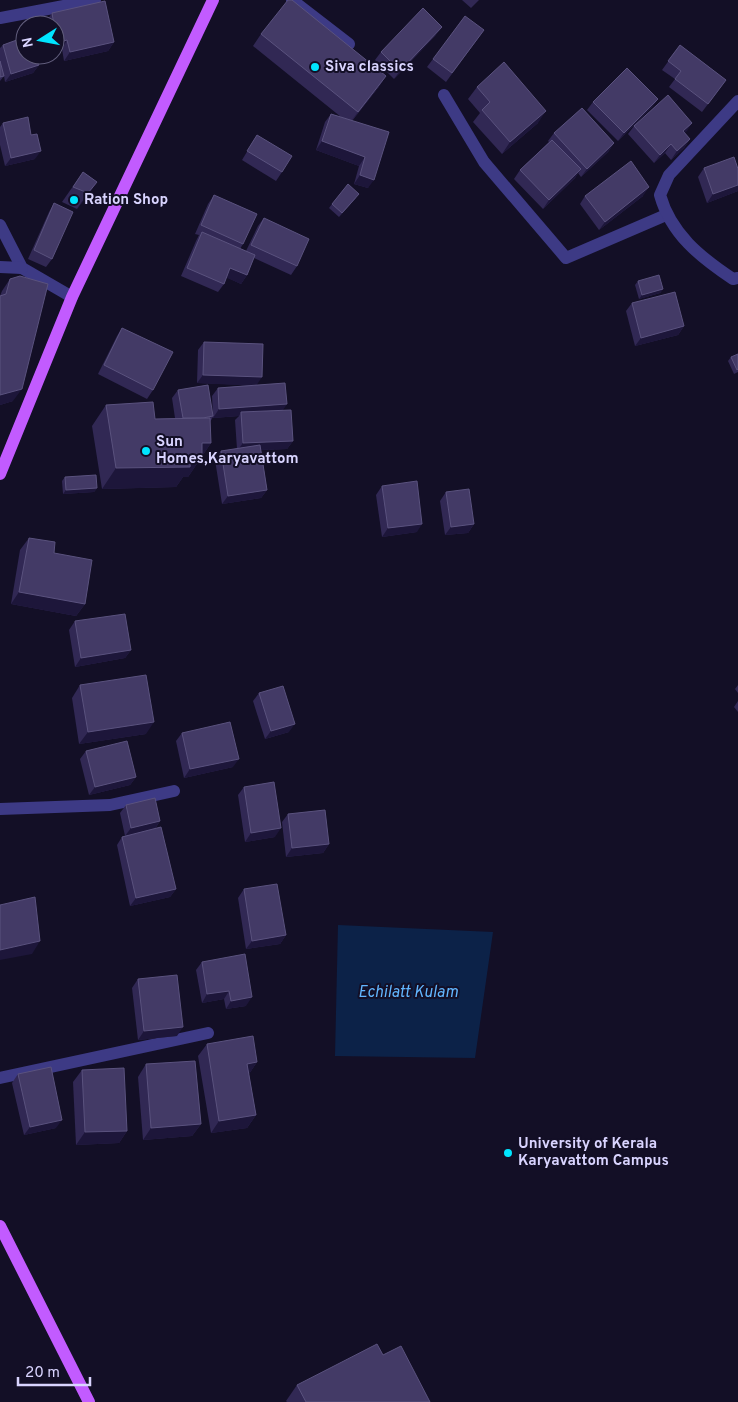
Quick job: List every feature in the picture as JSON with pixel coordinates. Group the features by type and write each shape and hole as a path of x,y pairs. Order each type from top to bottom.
{"main road":[{"path":"0,474 72,297 213,0"},
{"path":"0,1226 89,1402"}],"street":[{"path":"0,18 95,0"},
{"path":"292,0 348,44"},
{"path":"444,95 484,162 566,258 666,216"},
{"path":"738,101 669,175 660,195 666,216 705,261 733,279 738,278"},
{"path":"0,224 22,268"},
{"path":"0,267 22,268 72,297"},
{"path":"0,810 110,805 174,791"},
{"path":"0,1078 208,1034"}],"water":[{"name":"Echilatt Kulam","path":"338,925 493,932 475,1058 335,1056"}],"building":[{"name":"Siva classics","path":"288,0 292,0 386,76 358,112 261,34"},
{"path":"105,1 114,42 70,52 67,40 65,41 65,15 52,15 52,13"},
{"path":"423,8 442,27 400,71 381,52"},
{"path":"465,16 484,30 452,73 433,59"},
{"path":"15,41 15,65 39,65 11,74 3,45"},
{"path":"680,45 726,80 708,104 675,79 681,71 668,61"},
{"path":"0,61 4,76 0,77"},
{"path":"504,62 546,111 510,142 482,110 490,102 477,87"},
{"path":"627,68 658,99 624,133 593,102"},
{"path":"668,95 692,123 683,131 690,139 677,151 671,144 660,155 634,126"},
{"path":"582,108 614,143 587,169 554,133"},
{"path":"331,114 389,132 374,180 360,175 365,157 322,141"},
{"path":"28,117 31,135 37,134 41,151 11,158 3,123"},
{"path":"257,135 292,156 282,172 247,151"},
{"path":"552,140 581,169 549,200 520,170"},
{"path":"734,157 738,169 738,185 713,194 704,168"},
{"path":"631,161 649,187 605,222 585,196"},
{"path":"83,172 97,182 88,193 73,187"},
{"path":"348,184 359,194 342,213 332,204"},
{"path":"214,195 257,214 243,244 201,225"},
{"path":"54,203 73,212 52,259 34,250"},
{"path":"264,218 309,239 297,266 251,245"},
{"path":"202,232 255,255 247,275 230,268 224,284 187,268"},
{"path":"659,275 663,289 642,295 638,281"},
{"path":"20,276 48,284 22,389 0,395 0,296 6,294 10,279"},
{"path":"675,292 684,326 641,338 632,303"},
{"path":"122,328 173,352 153,390 104,365"},
{"path":"204,342 263,344 262,377 203,375"},
{"path":"738,354 738,369 737,370 731,357"},
{"path":"285,383 287,404 219,409 218,388"},
{"path":"208,385 213,416 183,418 178,390"},
{"path":"153,402 155,419 210,418 211,443 202,443 202,457 191,456 190,467 116,468 106,405"},
{"path":"291,410 293,441 243,443 241,412"},
{"path":"260,445 267,490 228,496 221,451"},
{"path":"96,475 97,488 66,490 65,477"},
{"path":"417,481 422,524 388,528 382,486"},
{"path":"469,489 474,524 451,527 446,492"},
{"path":"29,538 55,542 54,553 92,560 85,604 19,592"},
{"path":"125,614 131,650 81,658 75,621"},
{"path":"146,675 154,722 88,732 80,685"},
{"path":"283,686 295,724 271,731 259,693"},
{"path":"230,722 239,759 190,769 182,733"},
{"path":"127,741 136,777 95,787 86,751"},
{"path":"274,782 281,828 251,833 244,787"},
{"path":"155,798 160,821 131,828 126,805"},
{"path":"325,810 329,844 292,848 288,814"},
{"path":"161,827 176,889 136,898 122,837"},
{"path":"277,884 286,935 252,941 244,889"},
{"path":"35,897 40,941 0,950 0,905"},
{"path":"245,954 252,997 231,1001 229,991 207,994 202,962"},
{"path":"177,975 183,1027 144,1031 138,979"},
{"path":"253,1036 257,1062 247,1064 256,1115 219,1121 207,1044"},
{"path":"195,1061 201,1124 151,1128 146,1064"},
{"path":"51,1067 62,1120 30,1127 18,1074"},
{"path":"124,1068 127,1131 85,1132 82,1070"},
{"path":"377,1344 383,1355 401,1346 430,1402 306,1402 297,1385"}],"place":[{"name":"Siva classics","path":"315,67"},
{"name":"Ration Shop","path":"74,200"},
{"name":"Sun Homes,Karyavattom","path":"146,451"},
{"name":"University of Kerala Karyavattom Campus","path":"508,1153"}]}
